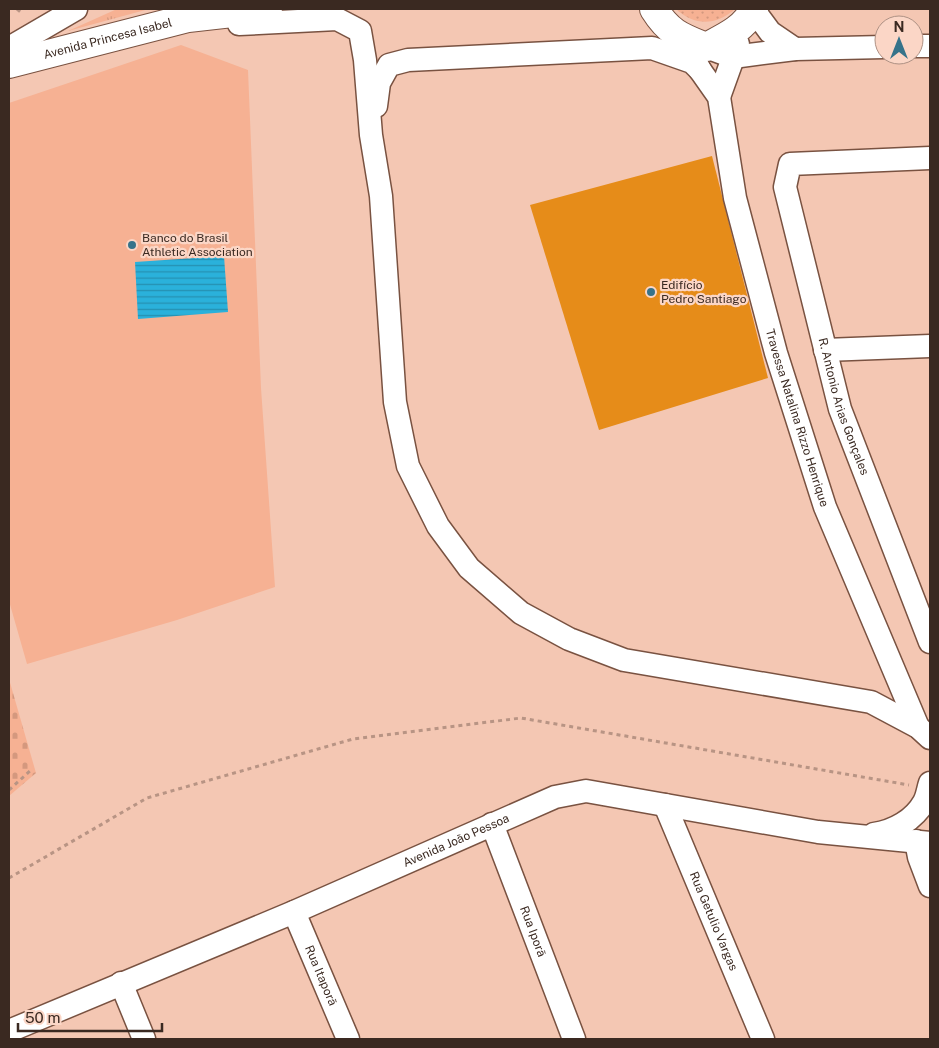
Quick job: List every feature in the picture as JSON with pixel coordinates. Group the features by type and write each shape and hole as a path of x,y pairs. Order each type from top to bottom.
{"main road":[{"name":"Avenida Princesa Isabel","path":"9,64 188,18 268,9"},
{"path":"654,9 662,22 696,51 739,29 751,13"}],"street":[{"path":"9,48 76,9"},
{"path":"751,13 770,32 795,49"},
{"name":"Travessa Natalina Rizzo Henrique","path":"719,97 751,13"},
{"path":"149,28 337,19 360,31 365,60 371,135 381,196 395,402 408,466 438,526 469,568 521,613 569,639 624,660 871,702 926,731"},
{"path":"371,135 379,84 389,65 408,60 652,48 692,62 696,51 733,57 795,49 874,47"},
{"name":"Travessa Natalina Rizzo Henrique","path":"696,51 719,97 735,198 779,362 826,507 926,731"},
{"name":"R. Antonio Arias Gonçales","path":"930,158 790,164 784,187 840,409 930,642"},
{"path":"825,350 930,346"},
{"path":"864,836 882,833 907,822 924,802 929,786"},
{"name":"Avenida João Pessoa","path":"9,1032 121,983 294,912 555,797 586,791 818,832 923,842"},
{"name":"Rua Getulio Vargas","path":"665,805 763,1039"},
{"name":"Rua Iporã","path":"492,824 574,1039"},
{"path":"923,842 919,857 930,886"},
{"name":"Rua Itaporã","path":"294,912 348,1039"},
{"path":"121,983 144,1039"}],"path":[{"path":"17,9 23,14 21,9"},
{"path":"9,878 147,798 353,739 521,718 929,786"},
{"path":"9,790 31,770"}],"green space":[{"path":"117,9 149,9 68,31"},
{"path":"676,9 735,9 720,19 705,22 690,19"},
{"name":"Banco do Brasil Athletic Association","path":"181,45 248,70 261,388 275,587 177,620 27,664 9,601 9,103"},
{"path":"9,679 36,773 9,796"}],"water":[{"path":"224,256 228,312 138,319 135,262"}],"building":[{"name":"Edifício Pedro Santiago","path":"712,156 768,378 599,430 530,205"}],"place":[{"name":"Banco do Brasil Athletic Association","path":"132,245"},
{"name":"Edifício Pedro Santiago","path":"651,292"}]}
